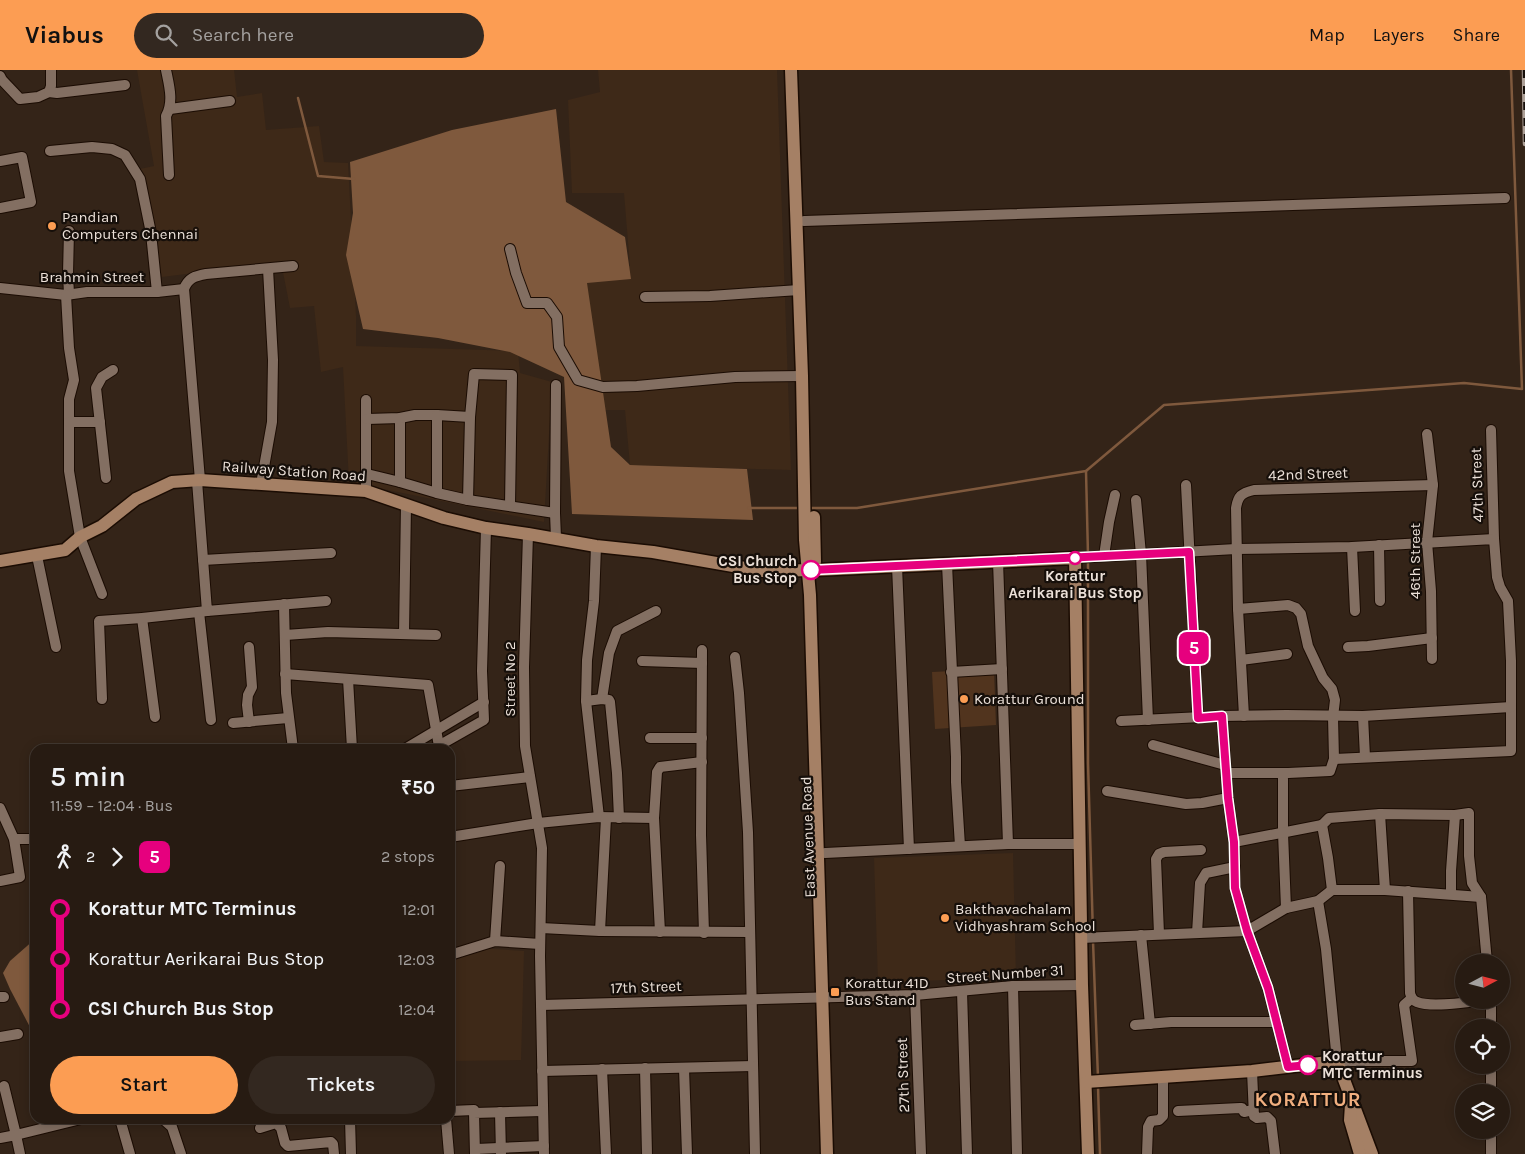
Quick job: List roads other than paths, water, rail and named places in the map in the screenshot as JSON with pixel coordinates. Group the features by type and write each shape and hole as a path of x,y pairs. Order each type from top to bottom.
{"street":[{"path":"49,92 51,70"},
{"path":"166,70 171,102 166,116 169,176"},
{"path":"790,70 800,221 798,290 809,489"},
{"path":"798,70 800,221 809,489"},
{"path":"0,76 20,100 38,97 49,92 57,93 126,85"},
{"path":"170,109 230,101"},
{"path":"50,151 92,147 112,149 125,155 140,179 150,233 157,292"},
{"path":"0,160 22,156 31,202 0,208"},
{"path":"800,221 1504,198"},
{"path":"70,231 67,294 69,348 74,380 69,399 69,471 80,537 102,594"},
{"path":"510,249 527,303 547,303 557,317 559,347 578,380 602,387 637,386 735,377 802,376"},
{"path":"211,720 203,611 203,560 198,480 184,289 187,282 194,276 237,270 293,266"},
{"path":"261,484 272,422 273,360 268,269"},
{"name":"Brahmin Street","path":"0,288 67,294 87,292 157,292 184,289"},
{"path":"645,297 710,296 798,290"},
{"path":"106,478 96,388 102,377 113,370"},
{"path":"468,500 470,417 474,374 512,375 510,505"},
{"path":"556,385 556,538"},
{"path":"366,400 366,491"},
{"path":"367,419 400,418 415,415 470,417"},
{"path":"437,415 437,493"},
{"path":"400,418 400,482"},
{"path":"69,422 100,422"},
{"name":"47th Street","path":"1365,757 1511,751 1511,661 1508,601 1497,577 1491,430"},
{"name":"46th Street","path":"1427,434 1433,485 1427,542 1431,591 1432,659"},
{"path":"367,474 468,500 555,512"},
{"name":"Railway Station Road","path":"0,561 65,550 80,537 102,526 136,499 172,482 198,480 366,491 444,518 486,528 596,546 653,552 762,571 1079,558"},
{"path":"1186,485 1198,718"},
{"name":"42nd Street","path":"1236,549 1236,508 1238,498 1244,492 1254,490 1433,485"},
{"name":"East Avenue Road","path":"809,489 824,853 826,997 824,1085 827,1154"},
{"path":"1106,556 1110,513 1115,495"},
{"path":"1136,500 1141,554 1148,720"},
{"path":"404,634 406,505"},
{"path":"441,744 484,720 482,671 486,528"},
{"name":"Street No 2","path":"528,534 524,687 525,746 542,848 540,944 544,1150"},
{"path":"1088,1154 1090,1081 1082,984 1089,937 1079,844 1079,558 1236,549 1352,547 1494,538"},
{"path":"1379,545 1380,600"},
{"path":"596,546 594,601 587,660 586,701 602,818 600,931"},
{"path":"1352,547 1355,611"},
{"path":"1236,549 1244,716"},
{"path":"203,560 331,553"},
{"path":"37,556 56,648"},
{"path":"998,562 1008,844"},
{"path":"947,564 960,846"},
{"path":"897,566 909,850"},
{"name":"East Avenue Road","path":"812,570 811,605 833,1154"},
{"path":"102,699 99,621 326,601"},
{"path":"284,604 285,674 288,718 292,744"},
{"path":"1153,745 1226,769 1288,773 1330,771 1334,759 1333,716 1335,700 1332,688 1323,678 1308,646 1300,614 1296,608 1288,605 1238,609"},
{"path":"602,699 609,653 617,631 656,610"},
{"path":"142,618 155,717"},
{"path":"285,635 328,632 436,635"},
{"path":"1348,647 1432,638"},
{"path":"249,646 252,688 248,695 247,705 249,722"},
{"path":"702,650 704,933"},
{"path":"1241,660 1287,654"},
{"path":"735,657 748,832 755,1154"},
{"path":"642,661 702,663"},
{"path":"951,672 1002,669"},
{"path":"285,674 428,685 436,744"},
{"path":"348,679 352,744"},
{"path":"586,701 602,699 610,702 620,818"},
{"path":"413,744 484,702"},
{"path":"1121,721 1222,716 1363,716 1511,707"},
{"path":"1222,716 1228,798 1234,842 1235,888 1247,931 1268,988 1288,1067"},
{"path":"1334,759 1365,757 1363,716"},
{"path":"233,723 288,718"},
{"path":"650,738 702,738"},
{"path":"660,932 654,818 657,772 659,769 667,766 702,762"},
{"path":"1286,908 1283,778 1284,774 1288,773"},
{"path":"455,786 530,778"},
{"path":"1107,791 1186,804 1228,798"},
{"path":"0,809 14,840 20,876 0,881"},
{"path":"1234,842 1322,825 1329,818 1380,814 1455,815 1469,812 1469,856 1472,883 1481,897 1486,954"},
{"path":"1380,814 1385,890"},
{"path":"1451,894 1455,815"},
{"path":"455,836 538,823 602,818 654,818"},
{"path":"1322,825 1332,890"},
{"path":"14,840 30,839"},
{"path":"824,853 1008,844 1079,844"},
{"path":"1159,934 1156,859 1159,854 1164,852 1200,850"},
{"path":"495,941 500,866"},
{"path":"1197,933 1200,883 1206,874 1235,867"},
{"path":"1089,937 1247,931 1286,908 1318,901 1332,890 1408,891 1481,897"},
{"path":"1408,891 1410,993 1412,998 1416,1002 1424,1004 1455,1003"},
{"path":"1318,901 1326,949 1336,1062 1351,1096 1372,1154"},
{"path":"541,928 704,933 749,932"},
{"path":"1141,935 1150,1024"},
{"path":"455,953 495,941 540,944"},
{"name":"Street Number 31","path":"751,999 914,995 1013,986 1082,984"},
{"path":"1013,986 1017,1154"},
{"path":"962,991 967,1154"},
{"name":"27th Street","path":"914,995 921,1154"},
{"path":"1090,1081 1252,1071 1336,1062 1412,1061 1404,1005 1412,998"},
{"name":"17th Street","path":"541,1005 751,999"},
{"path":"1135,1026 1171,1022 1277,1022"},
{"path":"0,1037 18,1034"},
{"path":"542,1071 753,1066"},
{"path":"645,1068 647,1154"},
{"path":"684,1068 687,1154"},
{"path":"602,1069 606,1154"},
{"path":"1252,1071 1254,1116 1257,1118 1267,1117 1271,1121 1275,1154"},
{"path":"1147,1154 1148,1127 1151,1121 1159,1120 1163,1116 1163,1077"},
{"path":"4,1086 20,1154"},
{"path":"1351,1096 1350,1120 1356,1153"},
{"path":"1351,1096 1365,1115 1378,1154"},
{"path":"1178,1111 1240,1108 1244,1112 1253,1110"},
{"path":"455,1111 474,1110"},
{"path":"542,1111 474,1113 476,1152 544,1150"},
{"path":"500,1112 501,1151"},
{"path":"0,1138 61,1124"},
{"path":"121,1124 130,1154"},
{"path":"169,1124 172,1127 181,1154"},
{"path":"260,1128 272,1124"},
{"path":"278,1124 281,1128 285,1144 288,1146 331,1142 334,1154"},
{"path":"350,1124 351,1154"},
{"path":"446,1124 449,1154"},
{"path":"1491,1139 1491,1154"}],"waterway":[{"path":"808,508 857,508 1086,471 1164,405 1464,383 1522,389 1511,70"},
{"path":"298,98 318,176 354,179"},
{"path":"1086,471 1088,555"},
{"path":"748,508 800,508"},
{"path":"1088,561 1088,763 1093,935"},
{"path":"1093,941 1098,1078"},
{"path":"1098,1086 1100,1154"}],"railway":[{"path":"1524,70 1525,144"}],"place":[{"name":"Pandian Computers Chennai","path":"52,226"},
{"name":"Korattur Aerikarai Bus Stop","path":"1075,558"},
{"name":"CSI Church Bus Stop","path":"811,570"},
{"name":"Korattur Ground","path":"964,699"},
{"name":"Bakthavachalam Vidhyashram School","path":"945,918"},
{"name":"Korattur 41D Bus Stand","path":"835,992"},
{"name":"Korattur MTC Terminus","path":"1308,1065"}],"district":[{"name":"KORATTUR","path":"1308,1099"}]}
